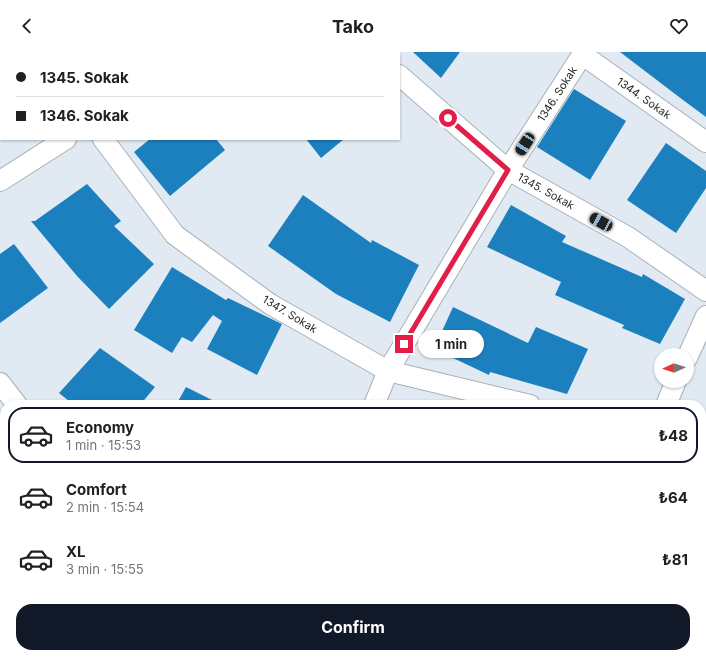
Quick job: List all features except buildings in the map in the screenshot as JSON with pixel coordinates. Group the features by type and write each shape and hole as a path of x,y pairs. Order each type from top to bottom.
{"street":[{"name":"1344. Sokak","path":"584,53 706,142"},
{"name":"1346. Sokak","path":"376,400 388,371 508,170 584,53"},
{"name":"1345. Sokak","path":"400,76 508,170 628,237 706,291"},
{"path":"0,181 64,140"},
{"name":"1347. Sokak","path":"104,140 175,234 270,304 388,371 509,400"},
{"path":"692,348 706,316"},
{"path":"0,383 13,400"},
{"path":"668,400 673,388"}],"route":[{"path":"404,344 508,170 448,118"}]}
